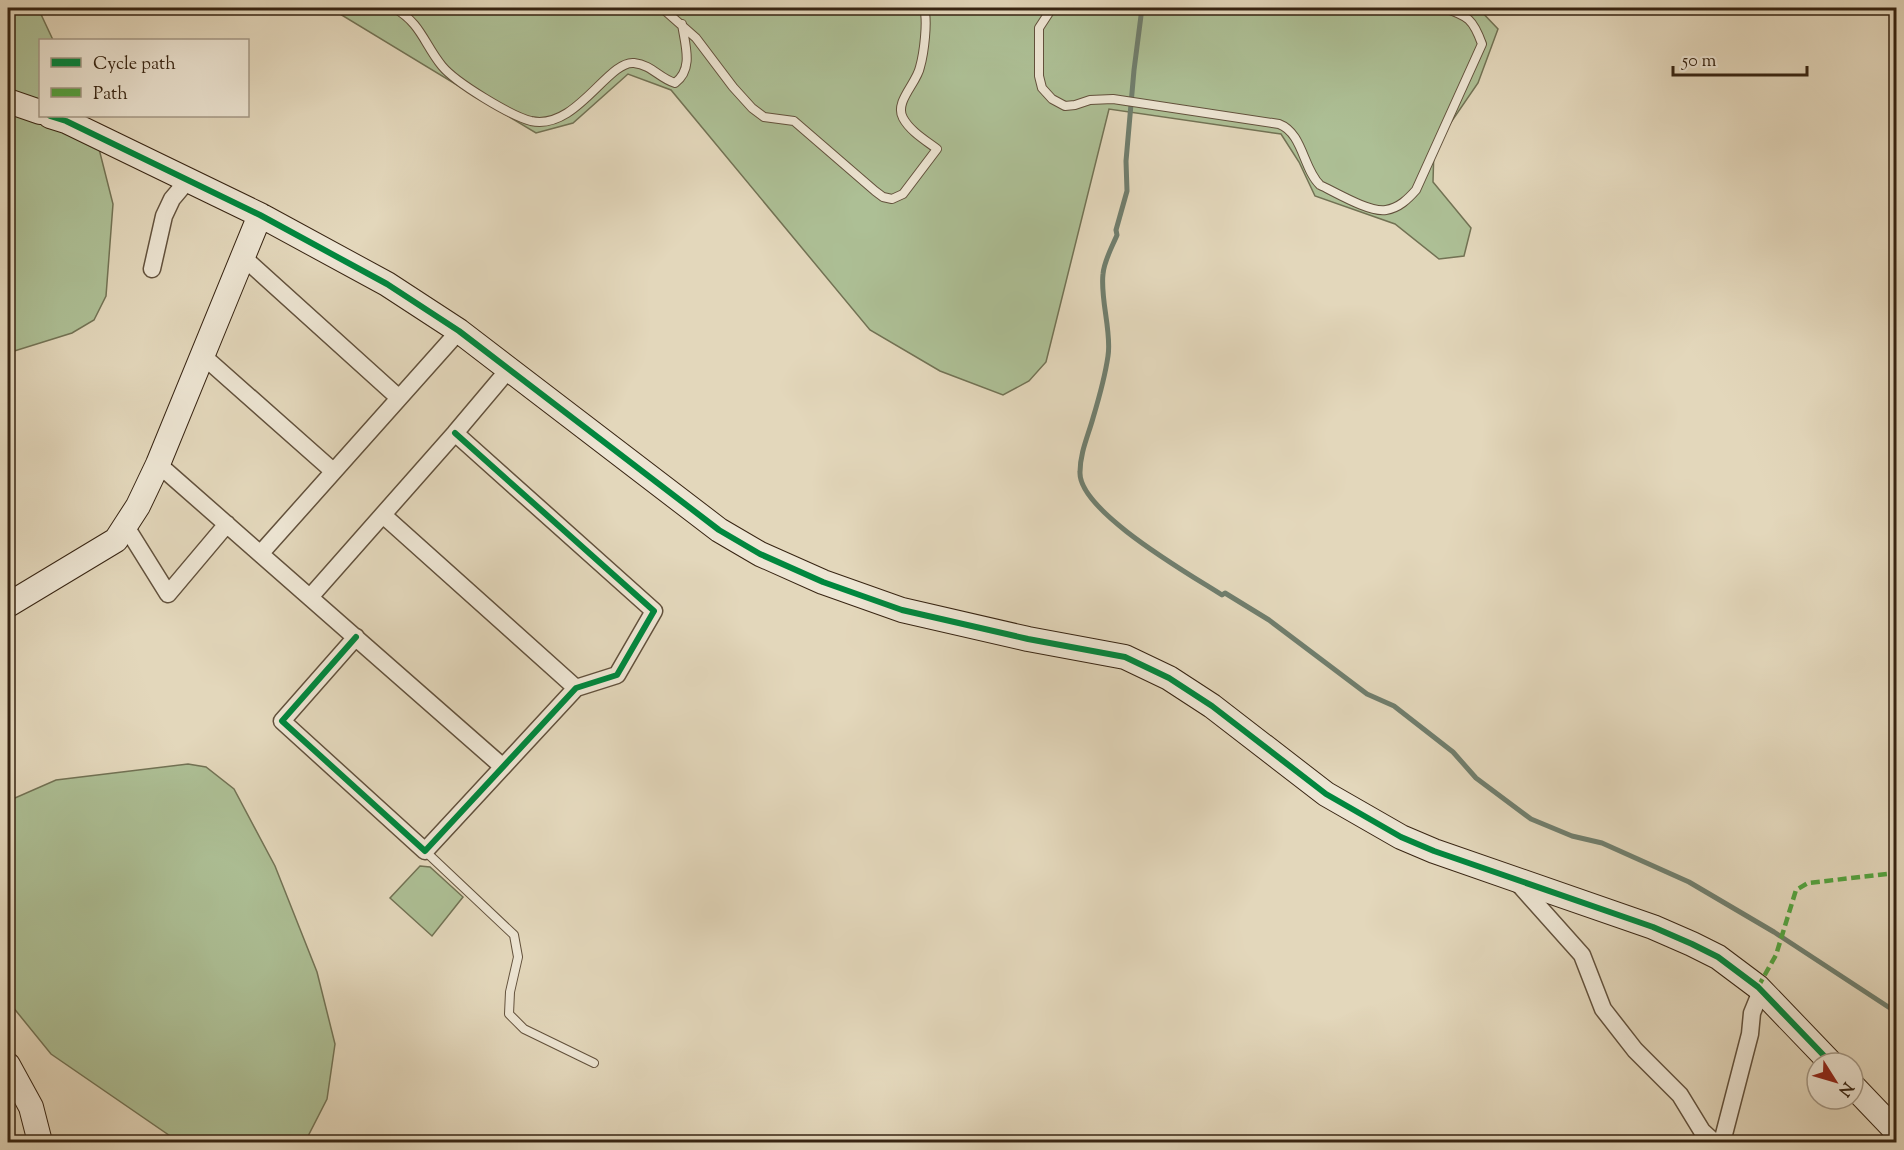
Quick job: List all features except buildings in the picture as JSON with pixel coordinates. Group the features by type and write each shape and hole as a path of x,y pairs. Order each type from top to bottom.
{"street":[{"path":"8,101 39,112"},
{"path":"53,117 66,121 260,215 387,284 459,330 678,500 719,530 760,554 823,582 902,610 1028,639 1125,657 1169,678 1212,706 1306,780 1359,814 1412,842 1653,927 1718,957 1761,991 1819,1051"},
{"path":"152,269 164,216 172,199 188,180"},
{"path":"8,605 116,540 138,506 158,464 260,215"},
{"path":"243,257 399,398"},
{"path":"261,553 459,330"},
{"path":"202,355 333,471"},
{"path":"310,596 509,369"},
{"path":"356,638 282,721 425,851 576,688 617,675 654,610 455,433"},
{"path":"158,464 503,767"},
{"path":"383,515 576,688"},
{"path":"125,525 168,594 227,524"},
{"path":"1514,879 1582,955 1603,1009 1635,1050 1680,1095 1702,1131 1714,1143"},
{"path":"1722,1143 1750,1034 1752,1013 1761,991"},
{"path":"8,1065 31,1107 40,1143"},
{"path":"1865,1099 1896,1131"},
{"path":"1690,1111 1700,1143"}],"lane":[{"path":"394,8 408,16 417,25 443,67 468,87 516,115 532,121 549,122 564,115 592,94 621,66 632,62 651,68 669,81 675,82 681,78 687,69 682,24"},
{"path":"662,8 696,38 752,108 764,117 794,121 875,191 883,197 892,199 903,194 937,149 911,128 902,116 901,106 920,69 925,26 924,8"},
{"path":"1052,8 1039,28 1039,76 1042,88 1053,99 1065,106 1090,100 1113,99 1279,124 1287,127 1292,133 1313,178 1320,185 1375,210 1386,210 1404,202 1416,190 1482,44 1476,27 1470,19 1462,13 1444,8"},
{"path":"425,851 514,934 518,957 510,992 509,1014 524,1029 594,1063"}],"green space":[{"path":"8,8 38,8 53,39 39,39 39,117 87,117 96,137 113,204 106,296 94,320 72,333 8,353"},
{"path":"330,8 1478,8 1498,29 1478,83 1434,147 1433,182 1471,228 1464,256 1439,259 1395,224 1315,196 1299,162 1281,134 1109,109 1046,362 1029,381 1003,395 940,371 870,330 671,90 628,74 573,123 536,133"},
{"path":"188,764 206,767 234,789 275,866 317,972 335,1044 327,1099 305,1142 179,1142 51,1054 8,1001 8,801 56,780"},
{"path":"420,866 430,867 463,897 432,936 390,898"}],"waterway":[{"path":"1142,8 1126,161 1127,191 1116,230 1117,235 1103,274 1108,356 1102,387 1081,458 1080,472 1084,488 1097,505 1139,541 1222,595 1225,593 1269,620 1367,694 1394,706 1453,752 1476,778 1531,819 1572,836 1602,843 1689,882 1774,932 1896,1012"}],"marked path":[{"path":"1758,987 1776,955 1796,890 1808,883 1896,873"}],"cycle path":[{"path":"53,117 66,121 260,215 387,284 459,331 719,530 760,554 823,582 902,610 1028,639 1125,657 1169,678 1212,706 1326,794 1401,837 1434,851 1653,927 1718,957 1758,987 1819,1051"},
{"path":"356,637 282,721 425,851 576,688 617,675 654,611 455,433"}]}
